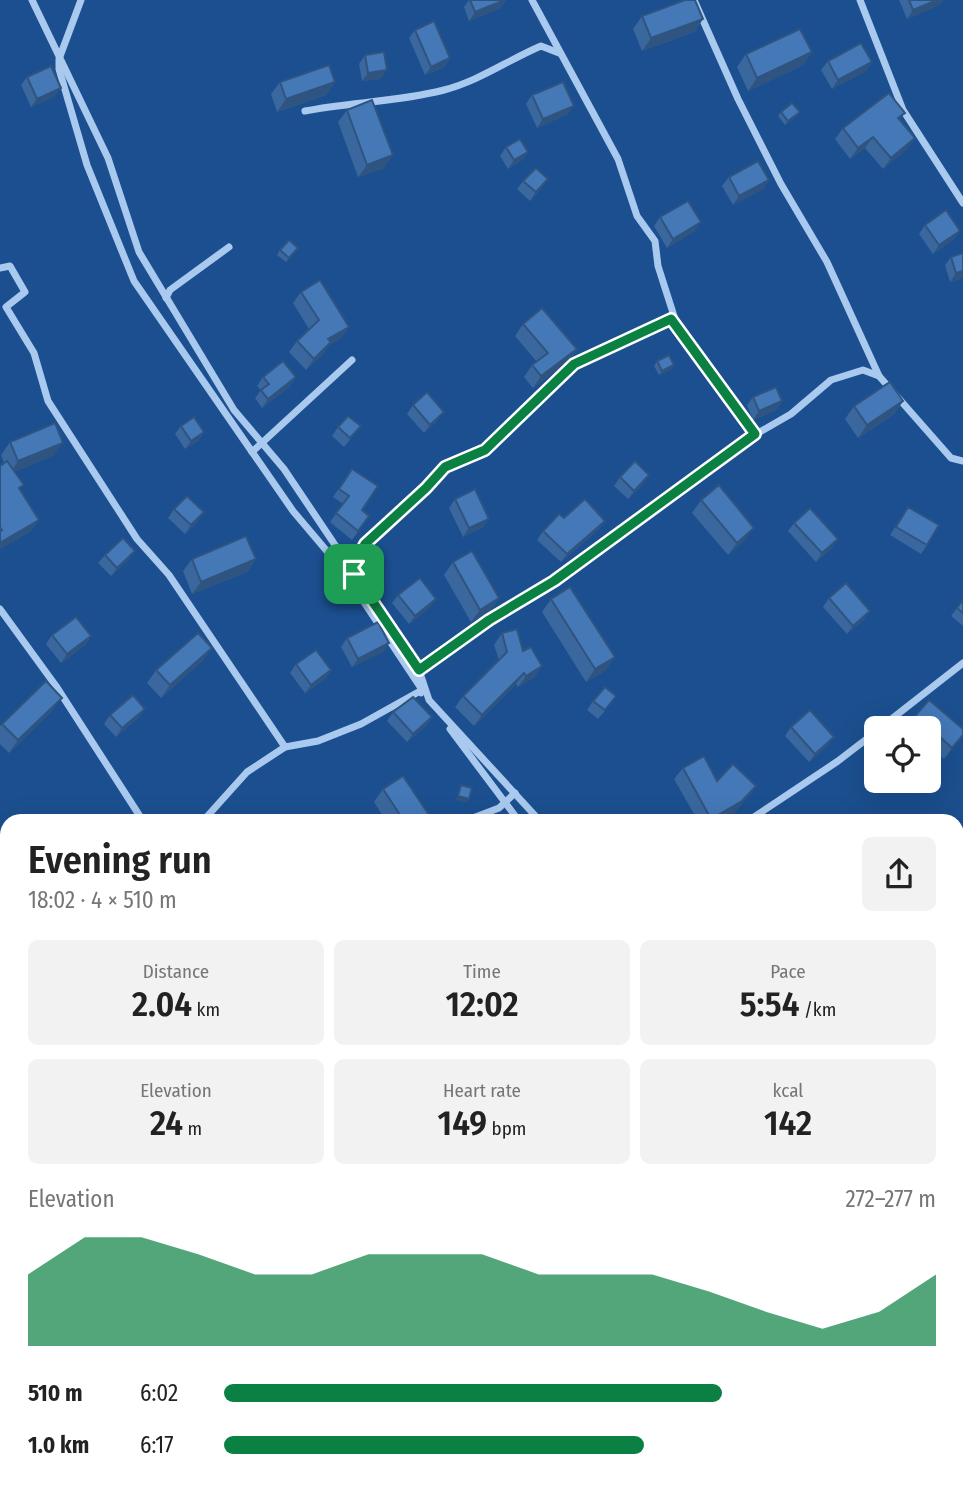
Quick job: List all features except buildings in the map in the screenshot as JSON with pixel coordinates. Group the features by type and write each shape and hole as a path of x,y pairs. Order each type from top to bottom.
{"street":[{"path":"32,0 108,158 139,251 234,410 284,469 419,670 429,700"},
{"path":"82,0 59,59 59,69 88,165 134,281 293,511 342,569 422,690 514,814"},
{"path":"354,574 356,561 365,544 445,467 485,450 574,364 674,316 673,305 659,266 655,241 637,216 618,159 532,0"},
{"path":"694,0 744,111 781,184 827,262 880,376 951,458 963,461"},
{"path":"860,0 903,110 963,203"},
{"path":"305,111 443,91 480,79 517,56 541,46 559,53"},
{"path":"166,298 170,290 229,247"},
{"path":"0,268 10,266 25,292 5,307 34,353 48,401 137,539 169,575 285,747"},
{"path":"671,319 755,434"},
{"path":"251,452 352,360"},
{"path":"419,670 489,620 554,581 755,434 791,414 831,380 843,374 863,370 880,376"},
{"path":"0,609 56,686 138,814"},
{"path":"895,716 963,663"},
{"path":"209,814 247,772 285,747 318,741 361,724 422,690"},
{"path":"422,690 420,693 534,814"},
{"path":"758,814 838,761 864,740"},
{"path":"483,814 499,808 515,793"}],"route":[{"path":"671,319 755,434 732,448 712,466 597,551 554,581 489,620 419,670 354,574 356,561 365,544 445,467 485,450 515,419 533,407 557,378 574,364 668,323 671,319"}]}
